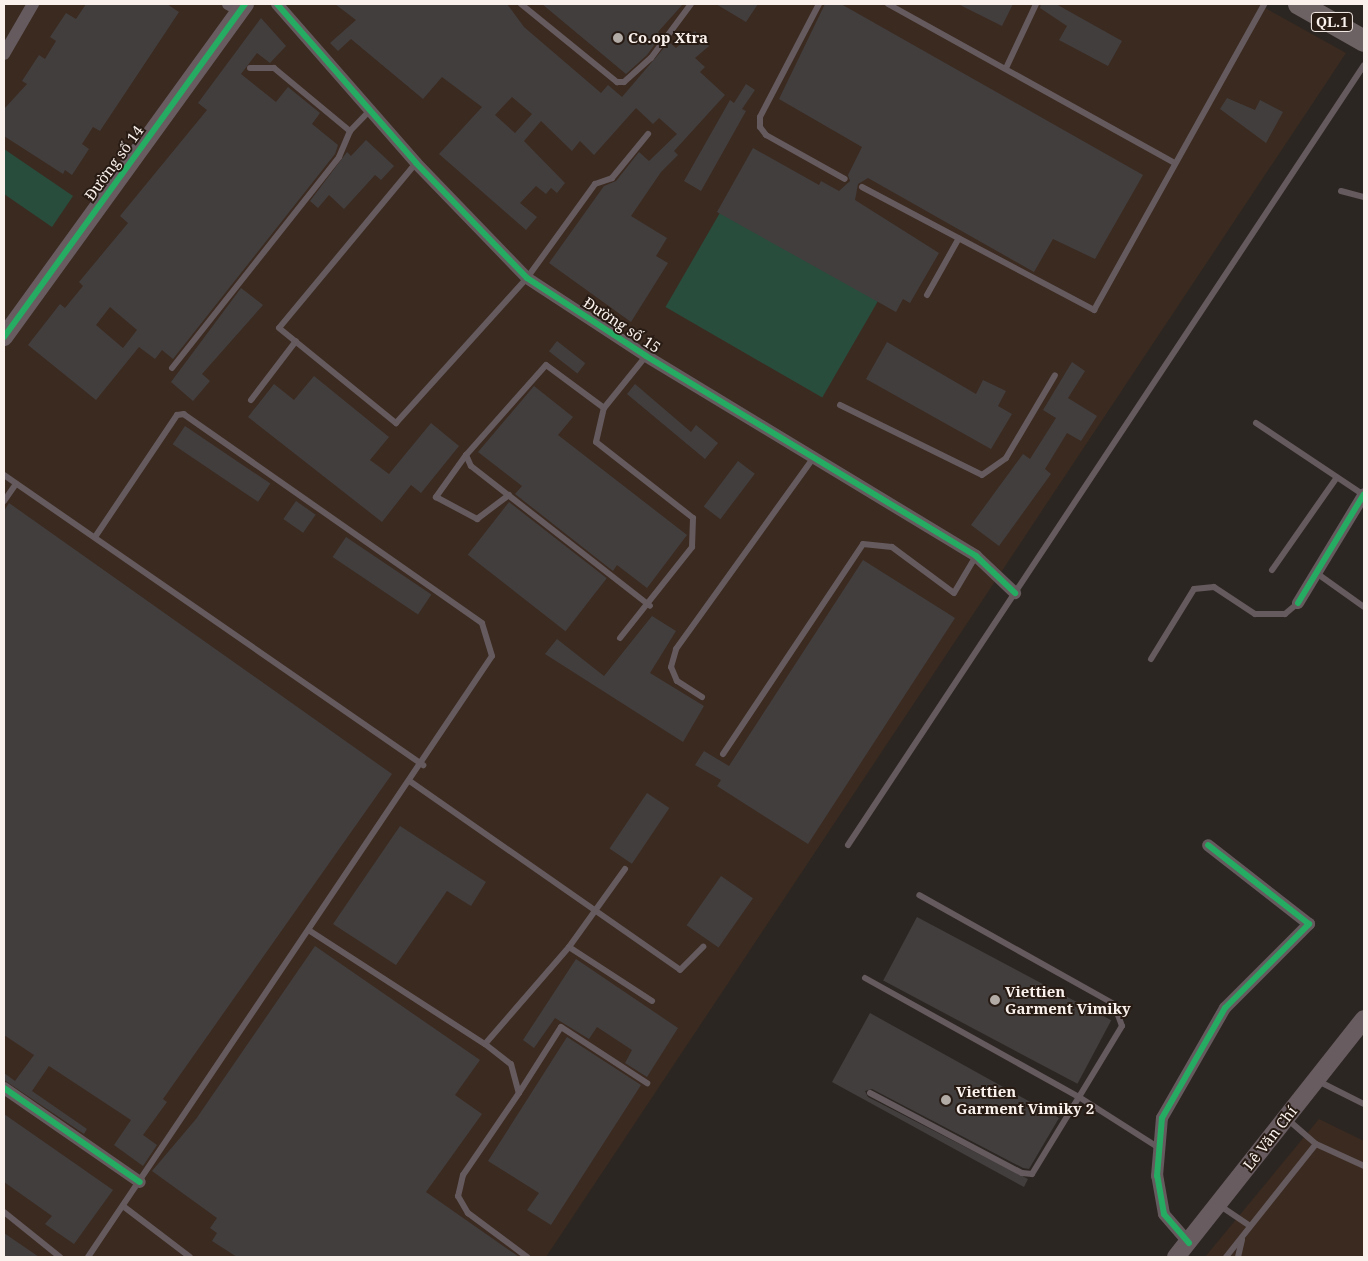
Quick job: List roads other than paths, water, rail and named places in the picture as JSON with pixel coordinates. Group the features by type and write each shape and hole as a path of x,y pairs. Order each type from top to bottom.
{"highway":[{"name":"QL.1","path":"1299,4 1364,41"},
{"name":"QL.1","path":"1330,4 1364,23"}],"street":[{"path":"4,54 33,4"},
{"name":"Đường số 15","path":"277,4 372,108 416,163 527,278 646,356 976,556 1015,593"},
{"name":"Đường số 14","path":"4,337 237,6"},
{"path":"1298,603 1314,571 1364,494"},
{"path":"1189,1243 1164,1214 1157,1176 1162,1118 1225,1008 1309,924 1208,845"},
{"name":"Lê Văn Chí","path":"1176,1257 1189,1243 1315,1079 1364,1019"},
{"path":"4,1088 140,1182"}],"lane":[{"path":"521,4 617,82 624,82 651,58 691,4"},
{"path":"819,4 760,117 760,127 766,135 845,179"},
{"path":"888,4 1007,66 1175,163"},
{"path":"1007,66 1036,4"},
{"path":"862,188 1094,310 1264,4"},
{"path":"848,845 1364,65"},
{"path":"250,68 274,68 350,131"},
{"path":"172,368 339,157 350,131 372,108"},
{"path":"416,163 280,328 396,423 527,278 595,184 612,178 648,134"},
{"path":"1340,191 1364,197"},
{"path":"927,295 959,238"},
{"path":"251,400 296,341"},
{"path":"620,638 650,606 692,546 693,518 596,442 604,408 646,356"},
{"path":"509,495 477,519 436,497 466,455 546,365 604,408"},
{"path":"840,406 982,475 1006,458 1055,375"},
{"path":"88,1257 411,782 492,656 482,623 184,414 177,414 95,538"},
{"path":"1256,423 1364,494"},
{"path":"466,455 471,466 650,606"},
{"path":"702,697 677,681 671,667 676,649 813,458"},
{"path":"4,475 422,765"},
{"path":"1272,570 1336,477"},
{"path":"4,501 16,484"},
{"path":"723,754 863,544 892,547 954,593 976,556"},
{"path":"1314,571 1364,607"},
{"path":"1151,659 1194,589 1214,587 1255,614 1285,614 1298,603"},
{"path":"411,782 597,909 680,970 703,947"},
{"path":"485,1044 569,947 626,869"},
{"path":"870,1093 1022,1173 1032,1174 1122,1026 1114,1004 919,895"},
{"path":"310,931 485,1044 511,1064 519,1093"},
{"path":"569,947 652,1001"},
{"path":"865,978 1079,1097 1159,1148"},
{"path":"527,1257 468,1213 458,1196 463,1175 561,1027 647,1083"},
{"path":"1315,1079 1364,1104"},
{"path":"1285,1118 1316,1144 1364,1166"},
{"path":"1226,1257 1316,1144"},
{"path":"1218,1204 1250,1226"},
{"path":"123,1206 190,1257"},
{"path":"4,1212 60,1257"},
{"path":"1238,1257 1242,1236"}],"place":[{"name":"Co.op Xtra","path":"618,38"},
{"name":"Viettien Garment Vimiky","path":"995,1000"},
{"name":"Viettien Garment Vimiky 2","path":"946,1100"}]}
